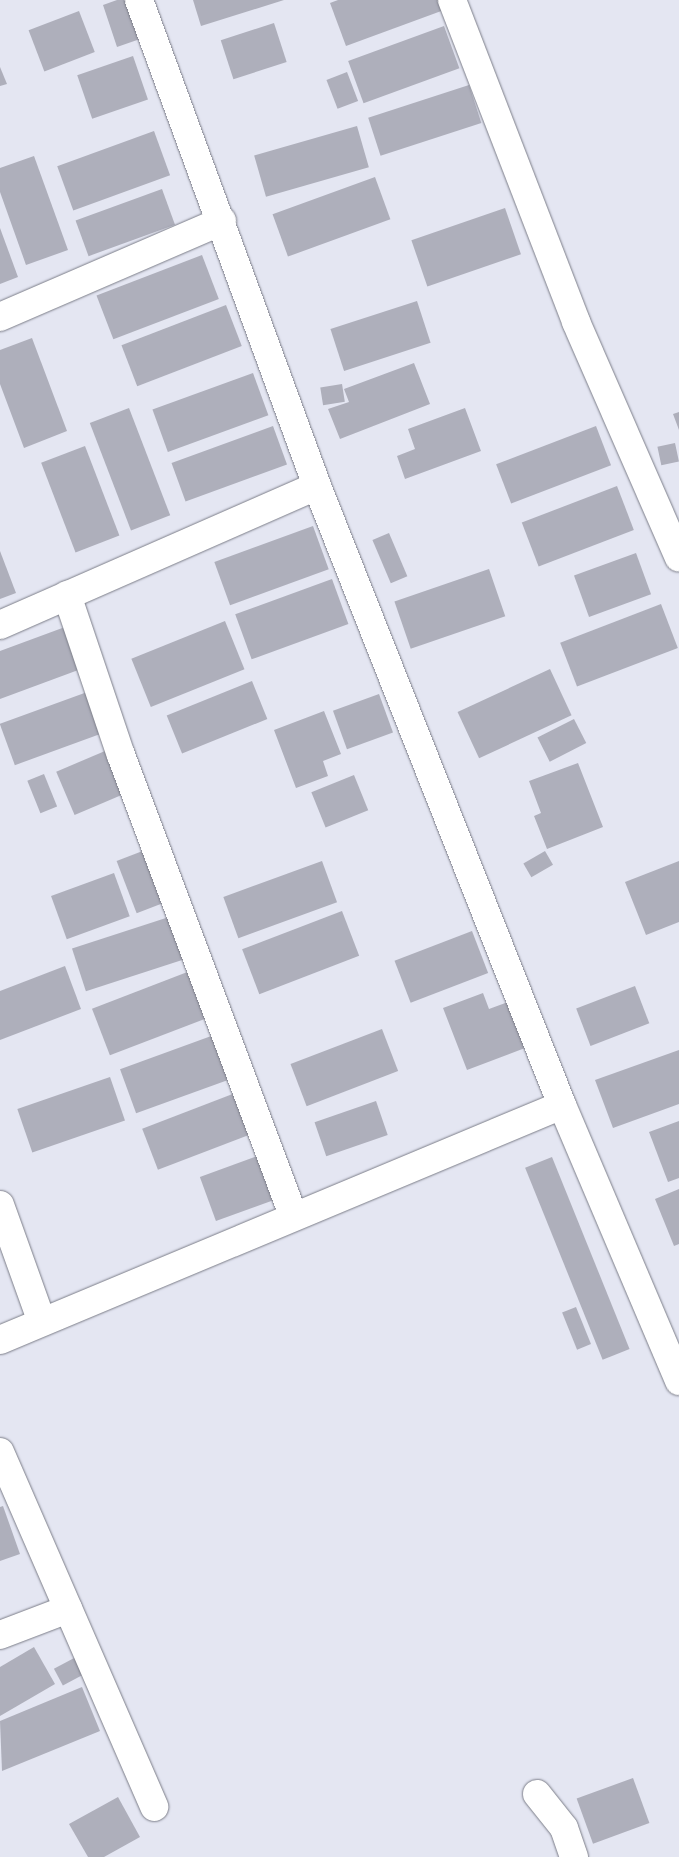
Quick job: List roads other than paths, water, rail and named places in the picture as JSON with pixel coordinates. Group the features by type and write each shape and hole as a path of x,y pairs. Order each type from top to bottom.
{"street":[{"path":"139,0 222,221 317,486 562,1105 679,1381"},
{"path":"452,0 576,322 679,558"},
{"path":"0,317 222,221"},
{"path":"0,625 317,486"},
{"path":"68,595 121,755 293,1215"},
{"path":"0,1340 293,1215 562,1105"},
{"path":"0,1205 42,1322"},
{"path":"0,1452 154,1807"},
{"path":"0,1635 68,1609"},
{"path":"537,1794 564,1828 574,1857"}]}
